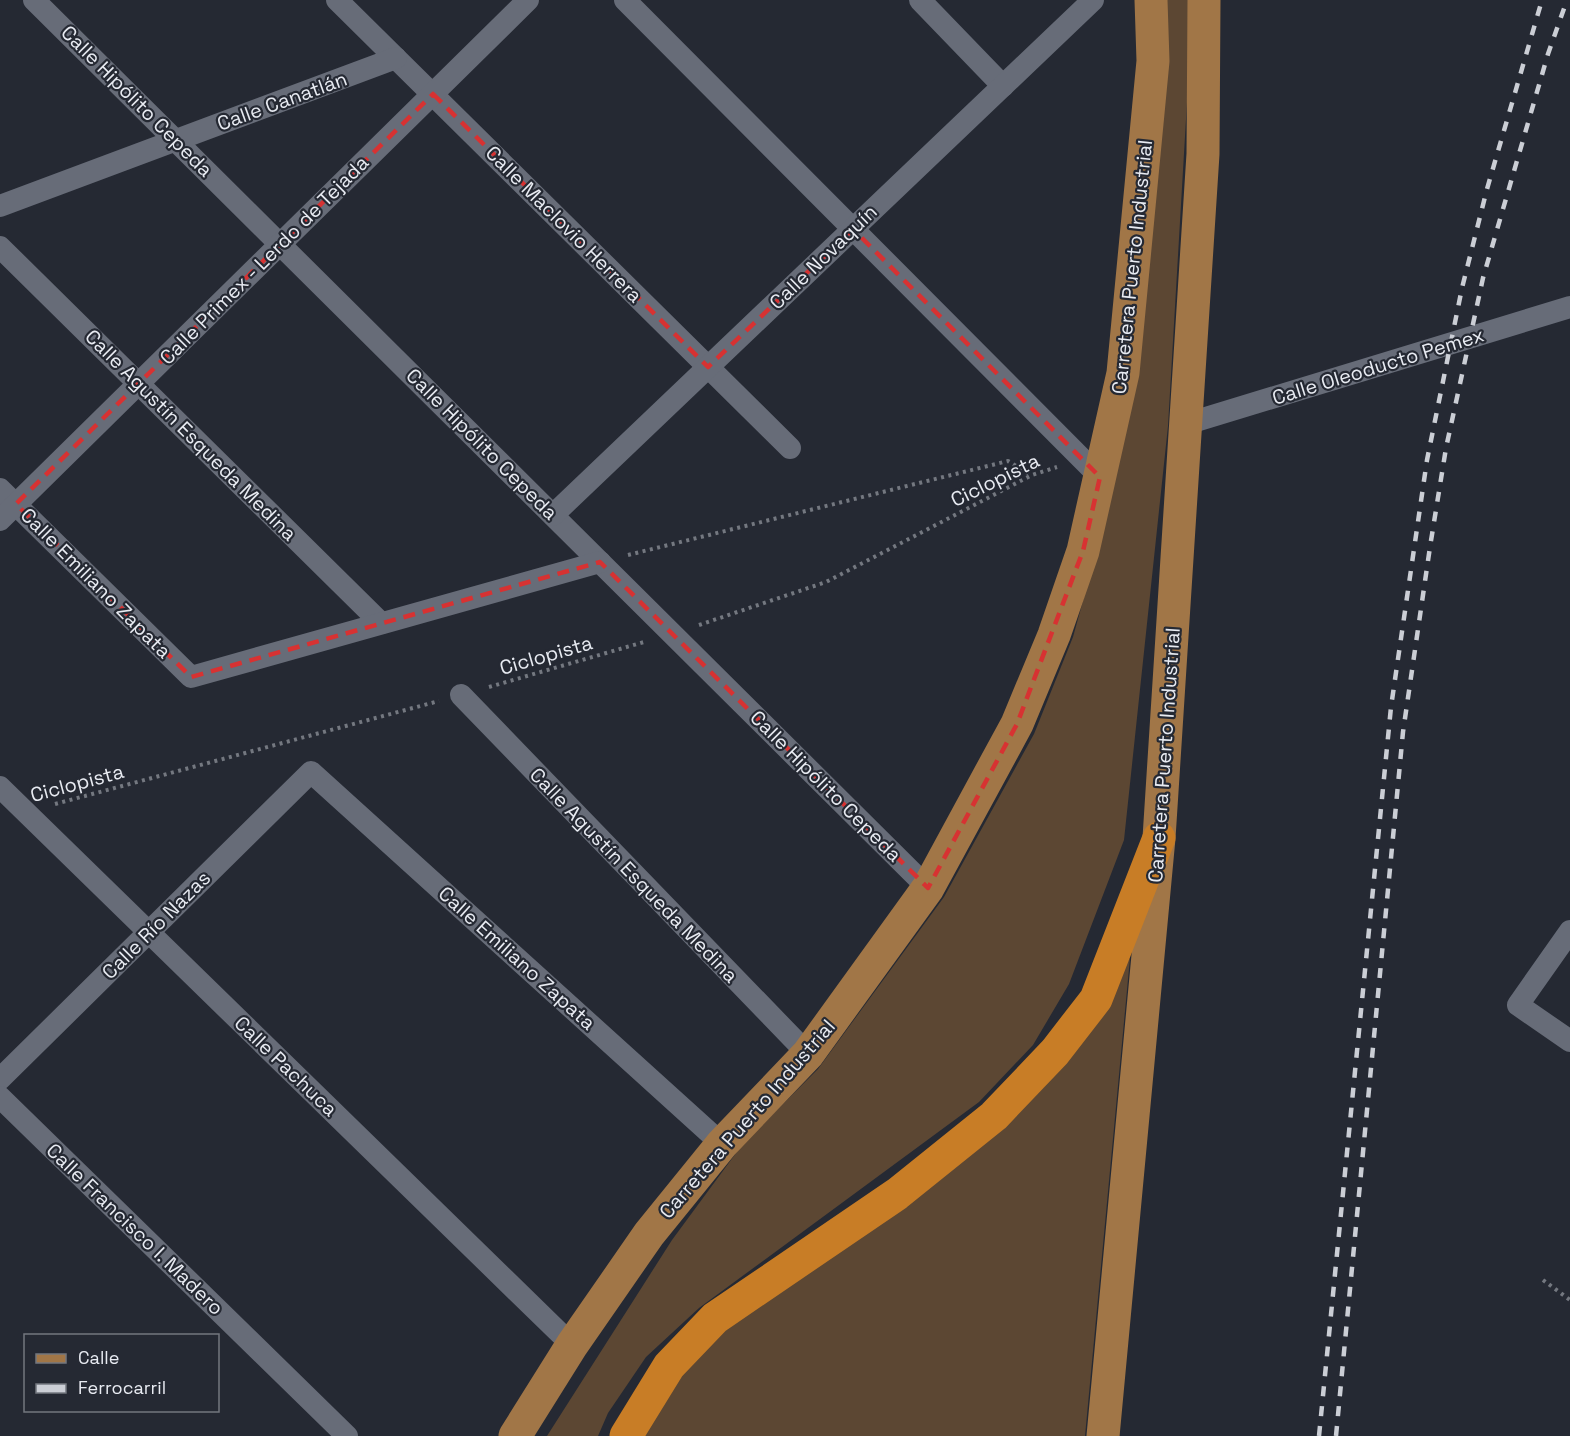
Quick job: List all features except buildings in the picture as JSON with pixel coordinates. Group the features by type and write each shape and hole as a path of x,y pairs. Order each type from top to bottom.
{"highway":[{"path":"626,1436 669,1366 715,1318 897,1194 994,1116 1054,1052 1096,999 1159,838"}],"main road":[{"name":"Carretera Puerto Industrial","path":"514,1436 572,1345 649,1234 723,1144 807,1054 928,888 1021,714 1054,635 1083,551 1091,468 1123,373 1153,62 1151,0"},
{"name":"Carretera Puerto Industrial","path":"1103,1436 1159,838 1203,154 1204,0"}],"street":[{"name":"Calle Hipólito Cepeda","path":"34,0 928,888"},
{"name":"Calle Maclovio Herrera","path":"337,0 790,448"},
{"name":"Calle Primex - Lerdo de Tejada","path":"5,504 139,383 528,0"},
{"path":"625,0 1091,468"},
{"path":"920,0 1002,86"},
{"name":"Calle Novaquín","path":"553,515 1093,0"},
{"name":"Calle Canatlán","path":"0,206 396,58"},
{"name":"Calle Agustín Esqueda Medina","path":"0,247 381,623"},
{"name":"Calle Oleoducto Pemex","path":"1186,424 1570,307"},
{"name":"Calle Emiliano Zapata","path":"5,504 191,677 381,623"},
{"path":"381,623 600,562"},
{"name":"Calle Agustín Esqueda Medina","path":"461,695 807,1054"},
{"name":"Calle Emiliano Zapata","path":"311,772 723,1144"},
{"name":"Calle Río Nazas","path":"0,1079 311,772"},
{"name":"Calle Pachuca","path":"0,787 572,1345"},
{"path":"1570,931 1518,1005 1570,1041"},
{"name":"Calle Francisco I. Madero","path":"0,1097 347,1436"}],"path":[{"path":"600,562 1008,461 1032,475"},
{"name":"Ciclopista","path":"26,812 461,695 672,634 826,582 1032,475 1091,468"},
{"path":"1543,1280 1570,1300"}],"highlighted area":[{"path":"433,94 708,367 853,229 1100,477 1083,551 1017,724 928,888 600,562 191,677 16,504"}],"shaded area":[{"path":"1162,0 1191,0 1192,17 1168,426 1124,840 1069,984 1033,1045 979,1102 699,1308 646,1357 608,1413 598,1436 547,1436 672,1240 742,1145 818,1069 944,897 1034,734 1073,637 1099,543"},
{"path":"1130,958 1085,1436 640,1436 678,1375 721,1330 982,1141 1044,1087 1083,1036"}],"railway":[{"path":"1319,1436 1391,707 1427,460 1462,288 1487,189 1542,0"},
{"path":"1336,1436 1403,732 1430,547 1446,448 1483,278 1548,54 1567,0"}]}
